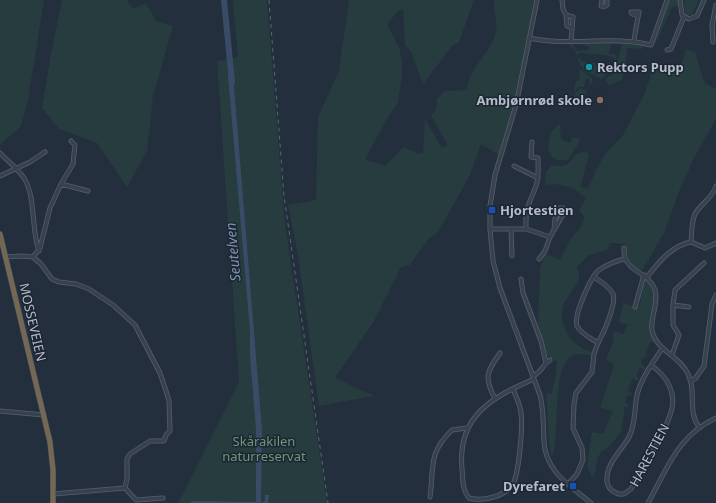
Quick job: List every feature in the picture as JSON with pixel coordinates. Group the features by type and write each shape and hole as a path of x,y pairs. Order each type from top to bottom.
{"highway":[{"name":"MOSSEVEIEN","path":"0,234 44,415 52,455 53,503"}],"street":[{"path":"537,0 516,106 495,174 490,206 490,229 493,261 500,288 534,377 543,410 544,446 547,459 554,472 591,503"},
{"path":"562,0 562,6 566,15 566,26 572,28"},
{"path":"602,0 601,6 604,7 607,5 607,0"},
{"path":"529,38 571,41 634,42 651,45 667,0"},
{"path":"680,0 680,12 684,17 689,19 695,18 704,0"},
{"path":"714,42 712,25 716,5"},
{"path":"566,15 572,16 571,41"},
{"path":"634,42 638,16"},
{"path":"667,50 671,49 684,17"},
{"path":"33,257 39,251 50,208 61,184 73,164 75,145 71,141"},
{"path":"526,229 526,208 537,185 538,178 538,158 530,157 532,142"},
{"path":"0,176 16,169 45,152"},
{"path":"0,153 16,169 27,184 35,239 39,251"},
{"path":"514,166 538,178"},
{"path":"61,184 88,191"},
{"path":"691,242 692,225 696,213 714,192 716,186"},
{"path":"539,259 545,251 554,230 565,211 564,208 560,208 555,219 554,230"},
{"path":"490,229 526,229 550,238"},
{"path":"511,229 512,256"},
{"path":"635,306 645,276 670,251 691,242 705,248 716,243"},
{"path":"624,248 625,260 651,282 656,295 652,329 656,340 662,349 681,362 692,380 694,391 692,415 698,427"},
{"path":"4,254 33,257 41,264 52,279 59,282 76,284 89,289 113,305 132,321 141,334 155,362 169,401 170,431 166,435 164,441 150,441 130,454 127,459 127,480 125,488"},
{"path":"598,343 582,333 577,325 576,318 594,277 599,270 625,260"},
{"path":"672,355 679,335 673,325 673,305 678,286 704,263"},
{"path":"568,484 577,474 583,460 582,448 573,428 576,393 592,372 594,354 609,316 614,297 612,292 594,277"},
{"path":"521,279 523,293 542,341 546,363"},
{"path":"692,380 695,379 704,366 716,295"},
{"path":"673,305 689,308"},
{"name":"HARESTIEN","path":"652,366 662,373 667,380 672,394 672,411 631,490 624,494 618,494 610,488 606,476 629,437 633,427 638,394 652,366 662,349"},
{"path":"495,399 488,385 487,374 500,353"},
{"path":"513,389 521,414 519,453 515,482 508,491 502,494 477,499 469,498 464,491 461,457 467,428 482,408 495,399 534,377 542,371 546,363 550,360"},
{"path":"0,411 44,415"},
{"path":"648,503 683,442 698,427 716,418"},
{"path":"430,497 433,459 437,448 452,430 467,428"},
{"path":"53,494 125,488"},
{"path":"125,488 136,500 163,498"}],"green space":[{"path":"0,0 44,0 28,100 21,126 0,145"},
{"path":"62,0 127,0 133,9 146,3 156,21 173,26 153,96 147,151 127,187 97,143 59,129 42,108"},
{"name":"Skårakilen naturreservat","path":"233,0 267,0 285,224 327,503 178,503 239,382 217,61 238,57"},
{"path":"349,0 474,0 459,42 452,46 423,84 411,52 405,45 403,9 397,12 387,25 399,47 402,61 402,76 398,103 388,117 365,159 385,166 404,147 418,154 423,153 425,119 442,148 448,145 431,116 436,109 437,99 445,91 467,90 471,74 494,39 496,19 494,0 535,0 518,93 499,155 481,144 470,175 438,232 429,238 410,265 401,267 374,321 335,378 374,396 319,406 297,249 288,205 316,200 318,117 339,71"},
{"path":"669,0 678,0 678,6 672,7 656,43 653,43"},
{"path":"684,0 699,0 692,14 689,15 685,13"},
{"path":"568,42 573,44 576,51 589,50 589,47 585,46 587,42 620,44 611,44 609,53 617,55 615,63 615,59 603,55 579,52 579,55 577,55"},
{"path":"622,43 644,46 642,49 627,48 625,66 628,67 626,70 617,64"},
{"path":"686,49 695,52 703,79 706,84 716,89 716,119 695,156 680,189 664,233 641,272 630,260 625,244 611,243 607,250 589,255 577,267 579,279 564,303 562,314 563,322 568,335 573,341 579,346 592,352 592,355 573,355 565,363 561,374 559,388 555,447 552,457 549,442 546,393 551,394 555,379 557,361 546,355 538,323 540,269 545,253 560,260 572,237 580,228 585,217 579,211 586,198 567,186 556,184 545,185 546,172 552,165 565,166 576,155 586,152 589,154 581,187 587,189 604,155 623,135 644,95 650,78 652,62 680,68"},
{"path":"578,58 580,58 580,61 595,63 595,66 609,64 612,68 602,79 595,76 596,69 594,76 583,69"},
{"path":"617,68 623,73 622,80 609,85 605,79 616,72"},
{"path":"580,69 592,78 592,83 589,86 590,80 586,78 584,87 578,87 573,95 576,81 579,81"},
{"path":"580,88 587,91 583,105 575,103 572,98"},
{"path":"560,124 561,139 570,143 573,137 581,139 568,160 558,160 551,156 548,147 549,138 553,130"},
{"path":"644,278 649,282 654,293 651,322 652,330 657,343 651,341 646,351 647,355 641,360 642,365 648,369 647,371 640,368 636,375 639,378 638,381 633,379 628,389 629,392 633,394 627,396 625,403 628,404 628,407 625,407 621,432 608,448 602,451 597,458 596,470 592,478 587,465 592,432 603,434 613,411 600,408 614,365 606,359 614,340 612,339 614,331 623,334 628,324 619,323 623,303 636,307 640,305"}],"water":[{"path":"228,75 233,75 262,430 262,503 189,503 194,501 256,501 256,430 250,356 250,331"},
{"path":"265,495 269,495 268,503 262,503 265,501"}],"waterway":[{"name":"Seutelven","path":"224,0 232,82"}],"railway":[{"path":"269,0 284,196 328,503"}],"place":[{"name":"Rektors Pupp","path":"589,67"},
{"name":"Ambjørnrød skole","path":"600,100"},
{"name":"Hjortestien","path":"492,210"},
{"name":"Dyrefaret","path":"573,486"}]}
